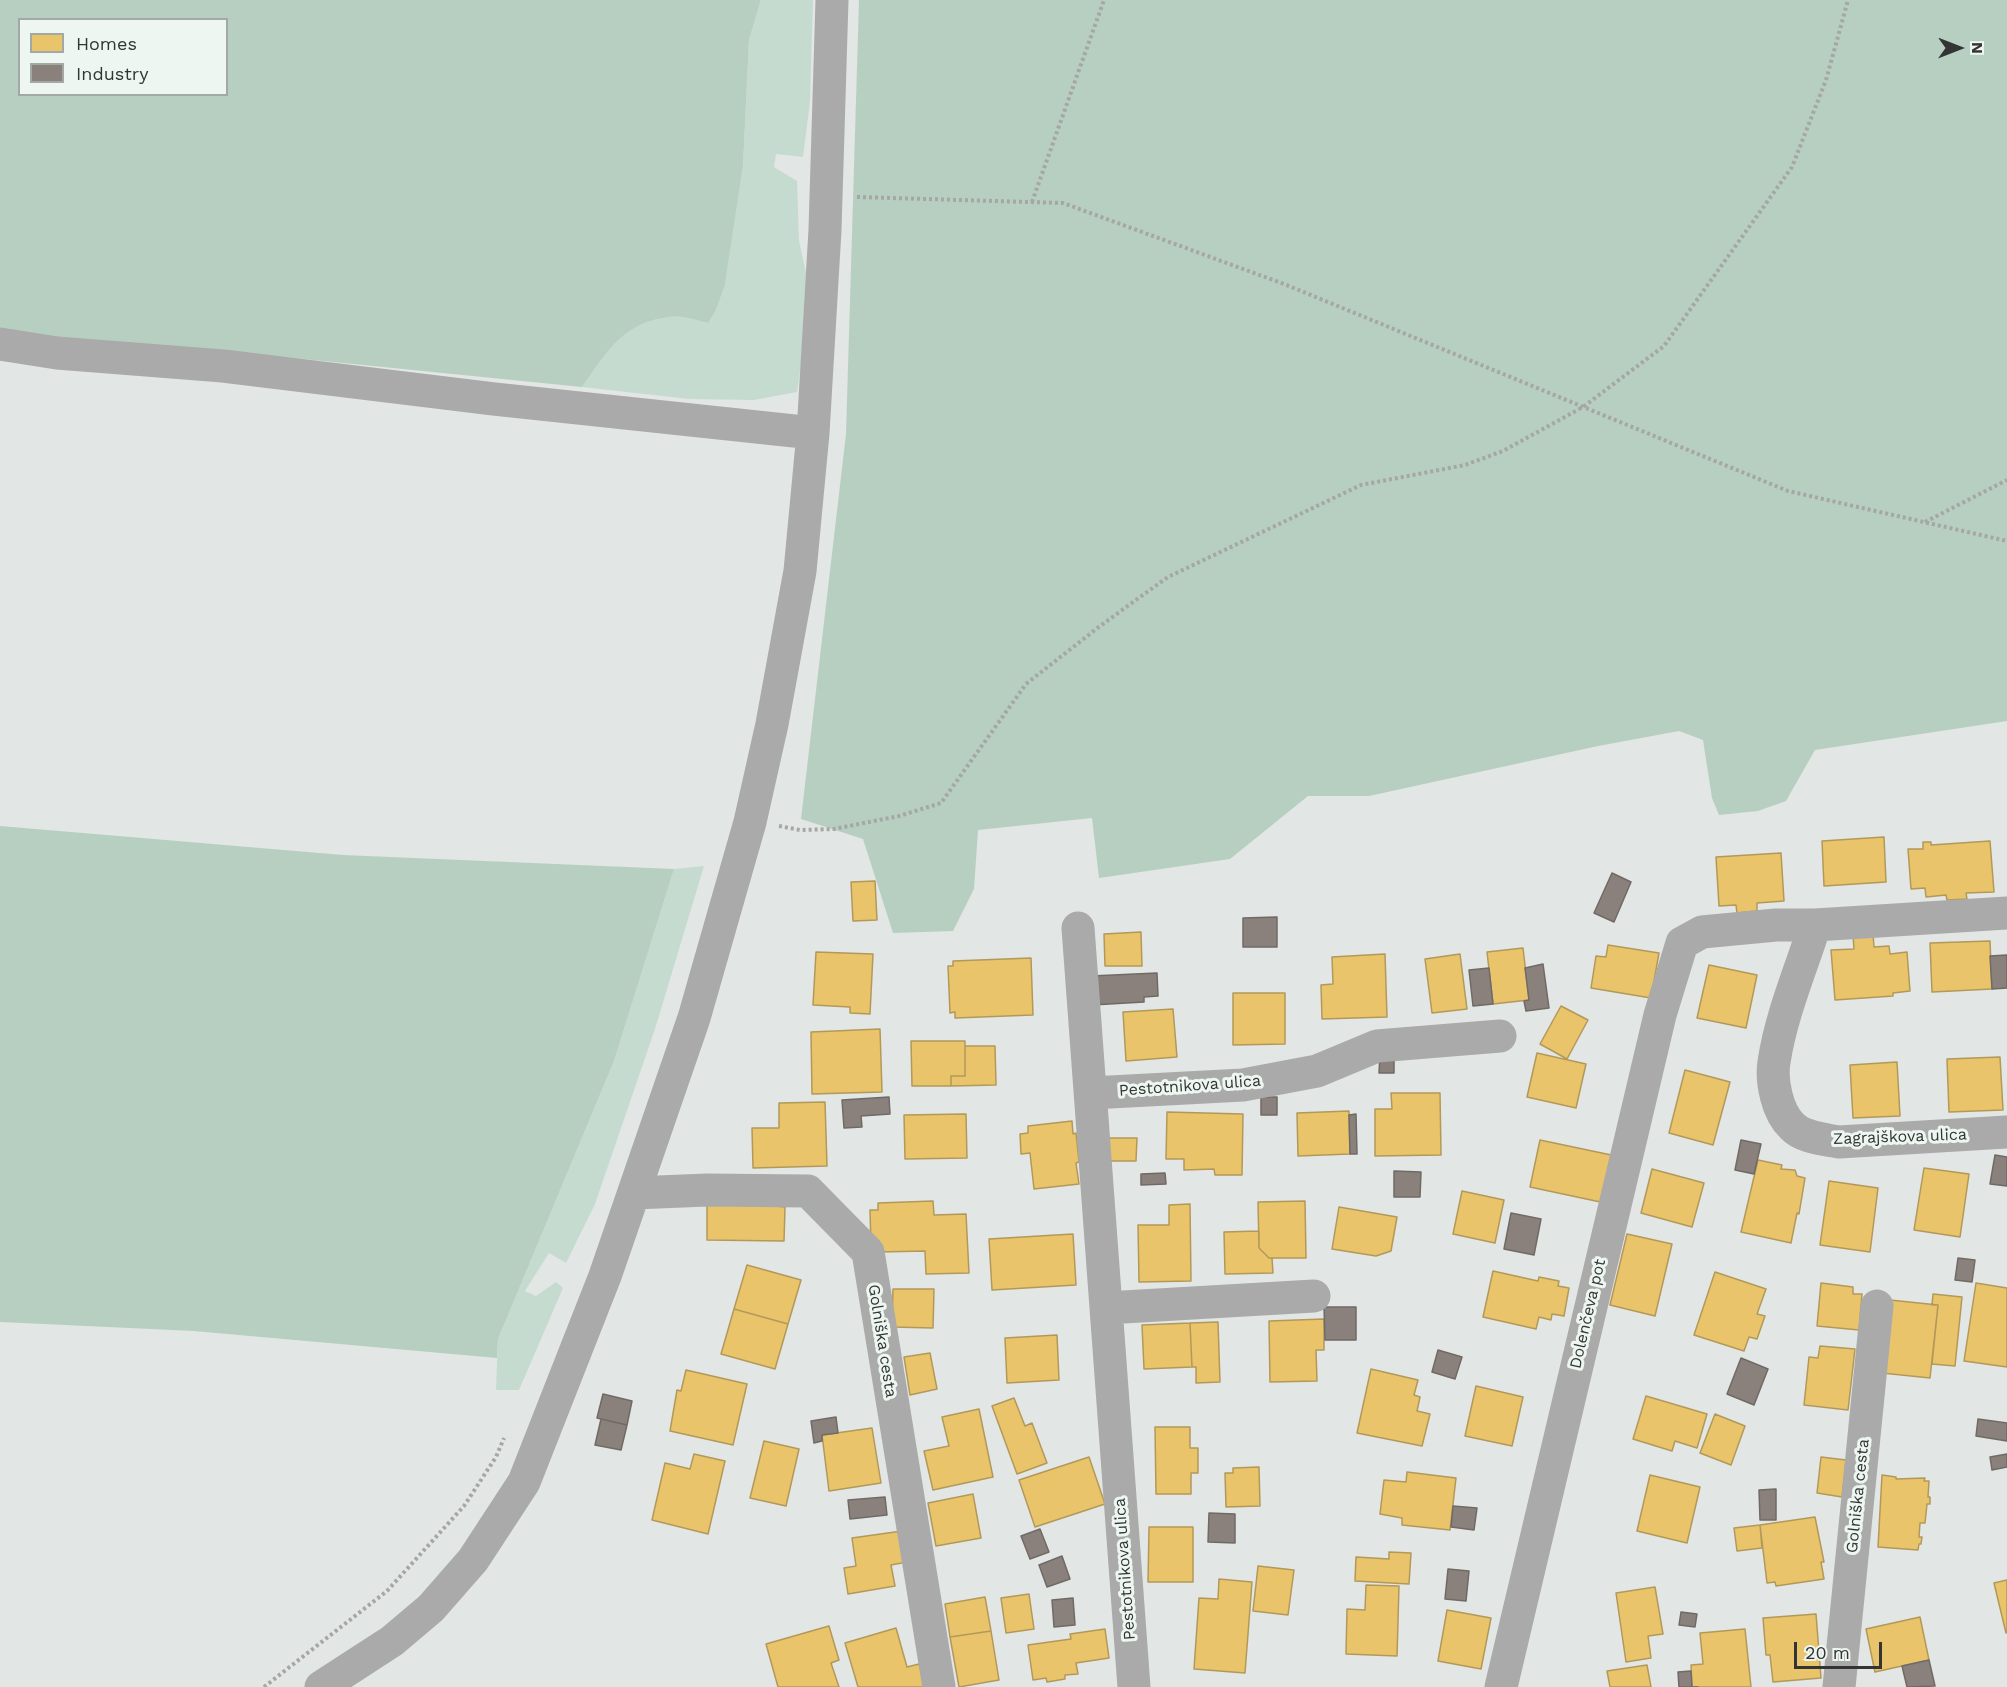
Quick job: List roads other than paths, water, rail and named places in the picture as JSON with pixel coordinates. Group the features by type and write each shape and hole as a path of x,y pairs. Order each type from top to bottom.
{"street":[{"path":"321,1687 392,1641 431,1608 473,1560 524,1482 605,1276 694,1018 749,826 772,724 800,571 813,433 826,196 832,0"},
{"path":"0,344 57,353 223,366 494,399 813,433"},
{"path":"1815,925 2007,914"},
{"name":"Dolenčeva pot","path":"1501,1687 1660,1015 1682,943 1702,932 1776,925 1815,925"},
{"name":"Zagrajškova ulica","path":"1815,925 1786,1012 1774,1064 1775,1088 1783,1116 1793,1128 1813,1137 1839,1142 2007,1132"},
{"name":"Pestotnikova ulica","path":"1078,928 1134,1687"},
{"name":"Pestotnikova ulica","path":"1091,1093 1243,1085 1317,1071 1377,1046 1500,1036"},
{"name":"Golniška cesta","path":"634,1193 706,1190 808,1191 868,1252 939,1687"},
{"path":"1106,1308 1314,1296"},
{"name":"Golniška cesta","path":"1839,1687 1877,1306"}]}
